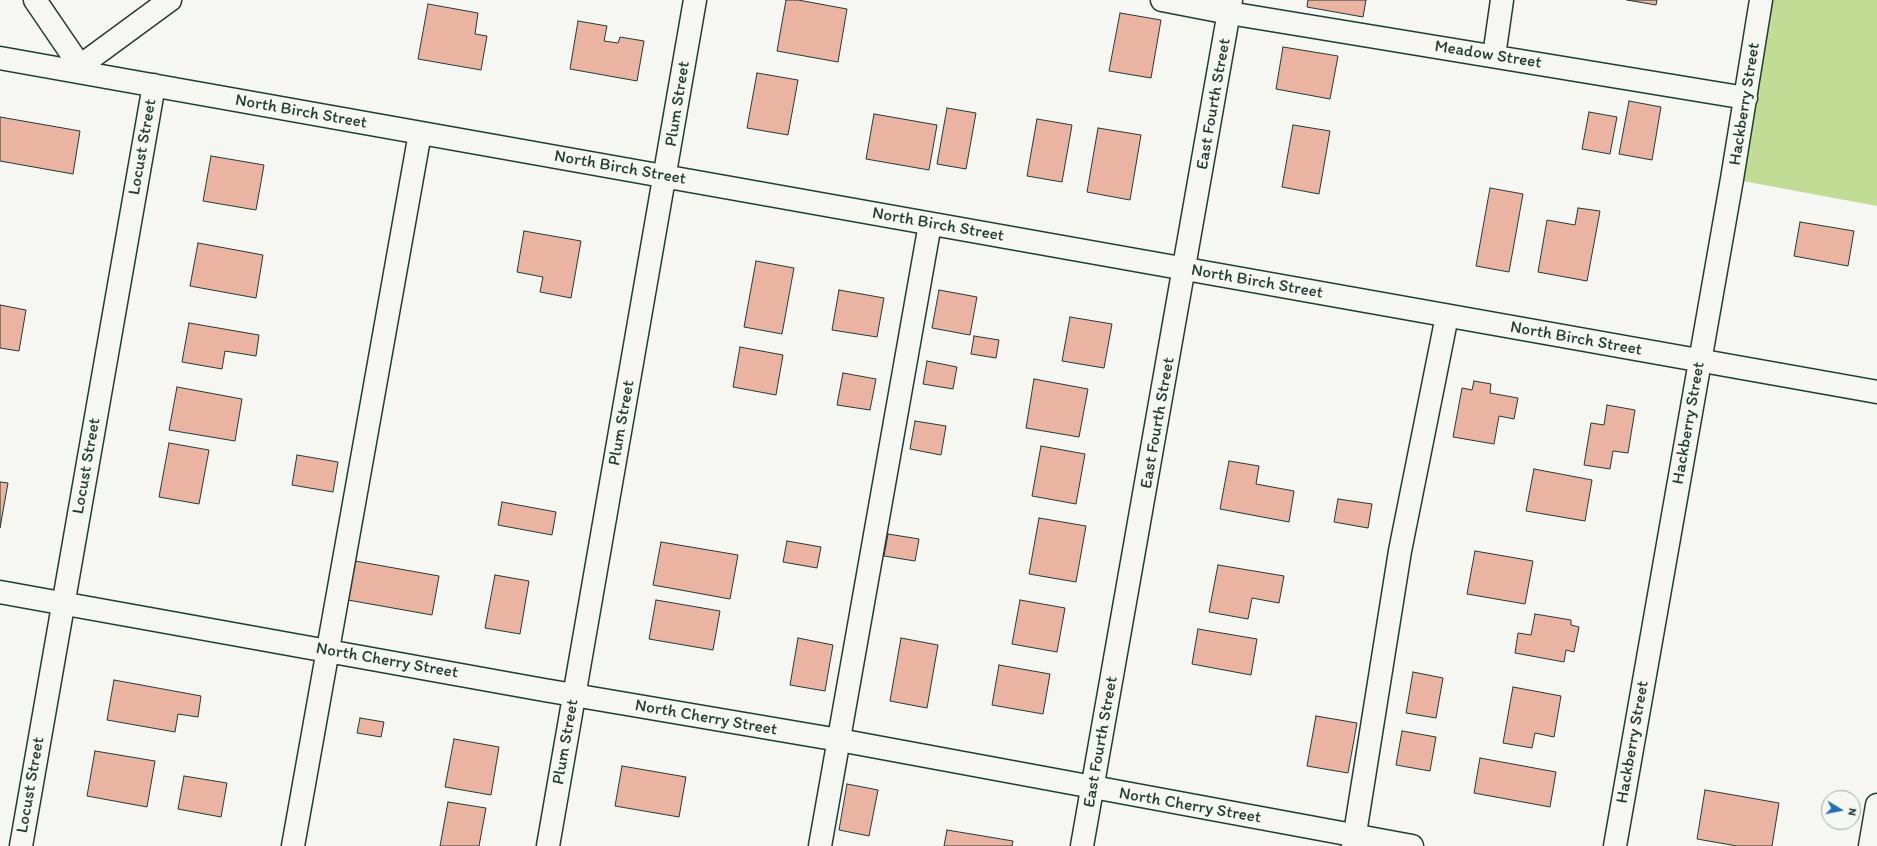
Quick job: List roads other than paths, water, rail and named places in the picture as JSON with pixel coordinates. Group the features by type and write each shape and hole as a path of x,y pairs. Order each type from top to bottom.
{"street":[{"path":"35,0 86,70 170,0"},
{"name":"Plum Street","path":"548,846 695,0"},
{"name":"Meadow Street","path":"1162,0 1230,7 1494,56 1746,98"},
{"path":"1494,56 1502,0"},
{"name":"Hackberry Street","path":"1615,846 1762,0"},
{"name":"East Fourth Street","path":"1082,846 1230,7"},
{"name":"North Birch Street","path":"0,58 86,70 154,85 420,133 1877,392"},
{"name":"Locust Street","path":"21,846 154,85"},
{"path":"293,846 420,133"},
{"path":"820,846 930,224"},
{"path":"1354,841 1400,552 1447,316"},
{"name":"North Cherry Street","path":"0,592 574,695 839,740 1092,788 1354,841 1412,846"},
{"path":"1870,846 1877,806"}]}
